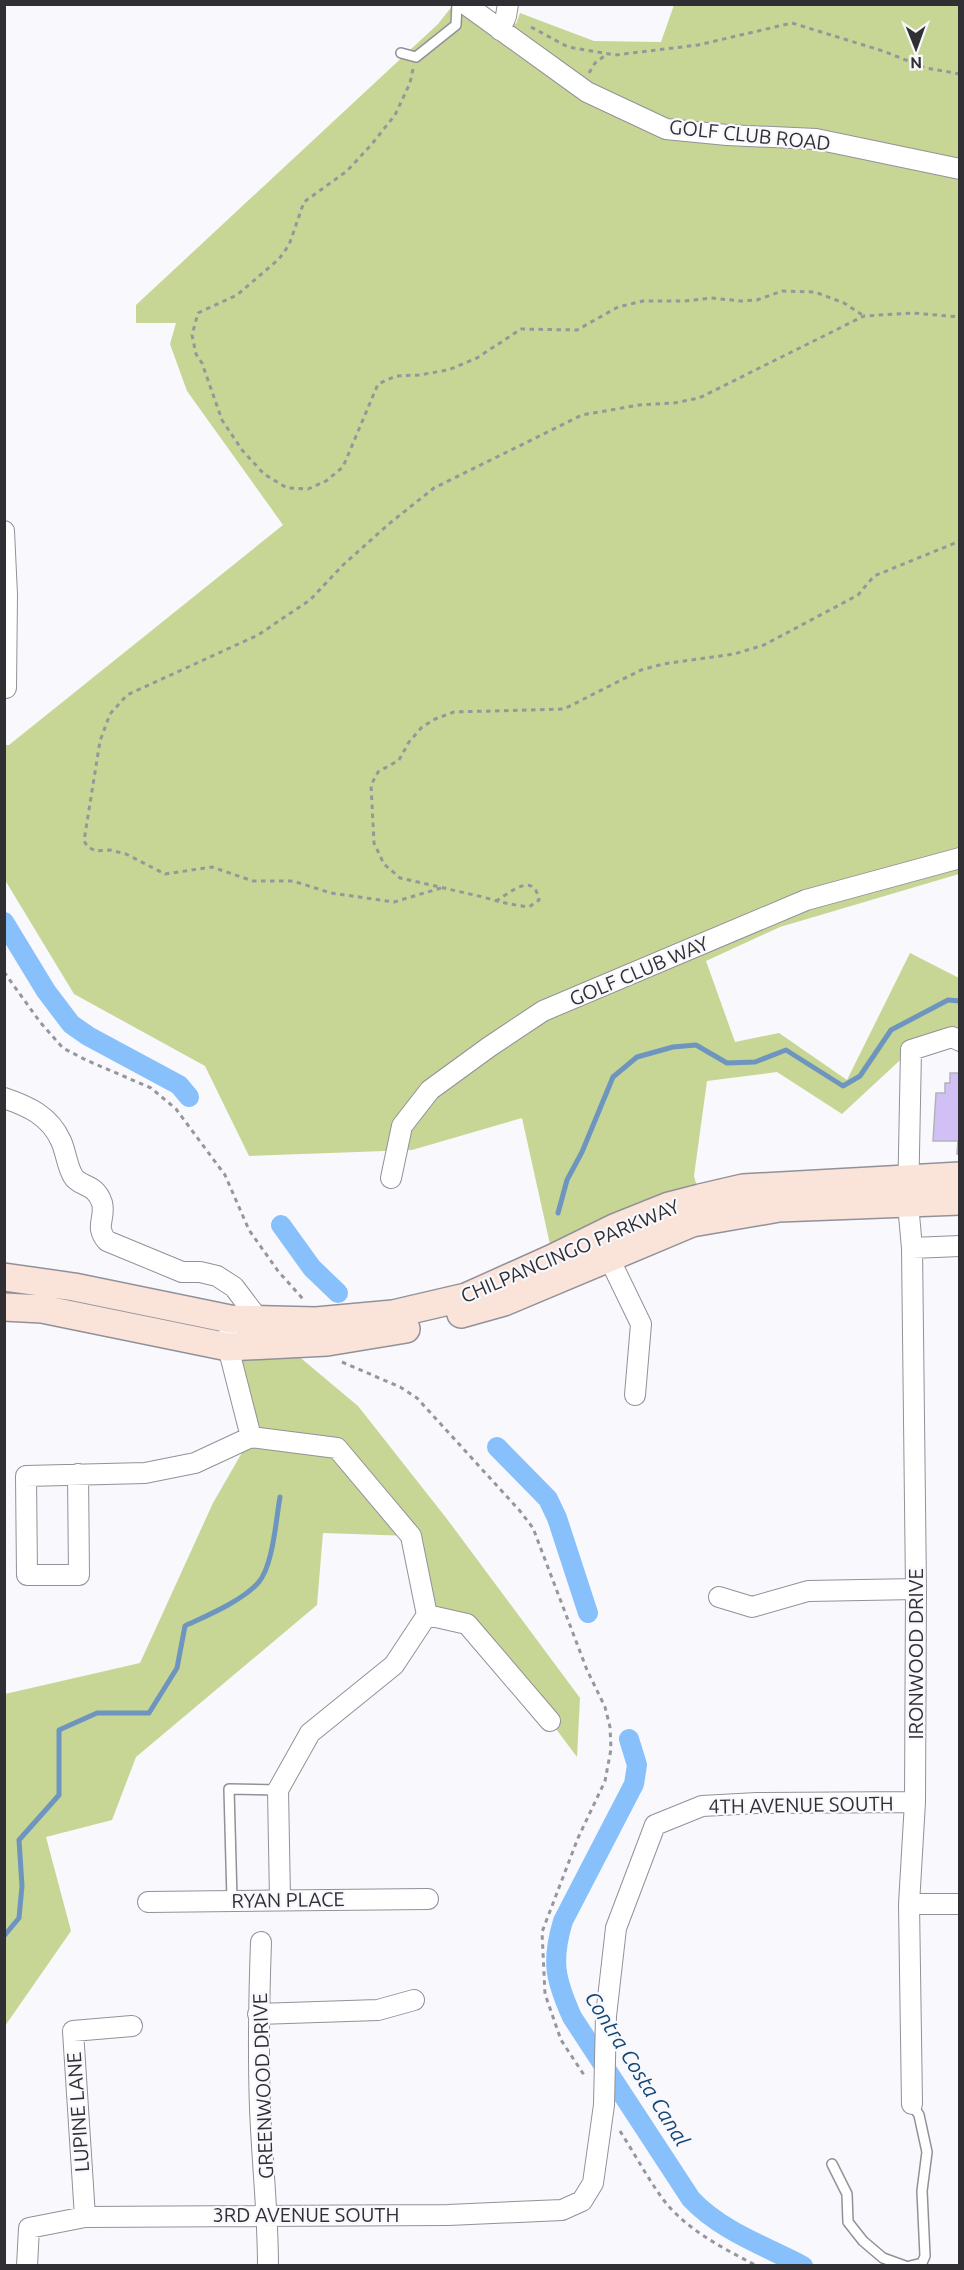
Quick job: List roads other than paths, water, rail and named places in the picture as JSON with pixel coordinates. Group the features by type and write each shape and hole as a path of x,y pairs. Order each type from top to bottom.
{"street":[{"name":"GOLF CLUB ROAD","path":"465,4 504,17 581,88 666,129 727,135 816,139 960,169"},
{"path":"4,531 7,595 6,688"},
{"name":"GOLF CLUB WAY","path":"391,1178 402,1126 430,1090 543,1011 806,900 960,858"},
{"name":"IRONWOOD DRIVE","path":"912,2104 909,1904 915,1802 916,1589 912,1248 908,1191 911,1050 952,1036 960,1041"},
{"path":"4,1098 26,1106 45,1118 61,1140 73,1176 78,1182 89,1185 98,1193 102,1205 100,1226 102,1235 107,1241 182,1272 200,1272 217,1276 234,1287 259,1320"},
{"name":"CHILPANCINGO PARKWAY","path":"908,1191 960,1176"},
{"name":"CHILPANCINGO PARKWAY","path":"4,1307 42,1309 228,1347 322,1331 466,1297 553,1258 606,1246 669,1206 743,1188 908,1191 960,1202"},
{"path":"606,1246 641,1324 635,1395"},
{"path":"912,1248 960,1246"},
{"name":"CHILPANCINGO PARKWAY","path":"4,1277 74,1287 230,1319 259,1320 322,1331"},
{"path":"230,1319 228,1347 251,1437"},
{"path":"78,1474 79,1575 27,1575 26,1476 78,1474 145,1473 195,1463 251,1437 337,1448 411,1536 427,1615 394,1665 310,1733 278,1790 280,1899"},
{"path":"719,1597 752,1607 808,1591 916,1589"},
{"path":"427,1615 467,1624 550,1720"},
{"name":"4TH AVENUE SOUTH","path":"582,2201 593,2183 604,2105 606,2016 616,1928 655,1825 702,1806 756,1803 915,1802"},
{"name":"RYAN PLACE","path":"148,1902 428,1899"},
{"path":"909,1904 960,1904"},
{"name":"GREENWOOD DRIVE","path":"261,1942 258,2013 260,2111 268,2214 268,2265"},
{"path":"258,2013 378,2010 414,2000"},
{"name":"LUPINE LANE","path":"85,2217 73,2031 132,2026"},
{"name":"3RD AVENUE SOUTH","path":"27,2265 29,2228 85,2217 268,2214 448,2215 562,2210 582,2201"}],"lane":[{"path":"401,53 416,57 456,24 457,4"},
{"path":"232,1900 229,1789 278,1790"},
{"path":"910,2265 922,2263 925,2256 922,2191 927,2152 920,2115 912,2104"},
{"path":"832,2164 847,2194 848,2222 863,2241 883,2258 905,2265"}],"waterway":[{"name":"Contra Costa Canal","path":"4,922 46,991 71,1024 88,1036 179,1085 189,1097"},
{"path":"558,1213 567,1180 582,1152 613,1077 637,1057 673,1047 696,1045 727,1063 755,1062 786,1050 843,1086 860,1076 891,1030 948,1000 960,1001"},
{"name":"Contra Costa Canal","path":"281,1225 312,1268 338,1293"},
{"name":"Contra Costa Canal","path":"497,1447 548,1499 557,1518 588,1613"},
{"path":"4,1936 19,1918 22,1886 19,1840 59,1795 59,1730 97,1713 149,1713 177,1668 185,1626 243,1596 263,1576 270,1555 280,1497"},
{"name":"Contra Costa Canal","path":"629,1739 637,1765 634,1784 563,1921 559,1935 556,1959 562,1992 572,2017 691,2199 730,2229 803,2266"}]}
